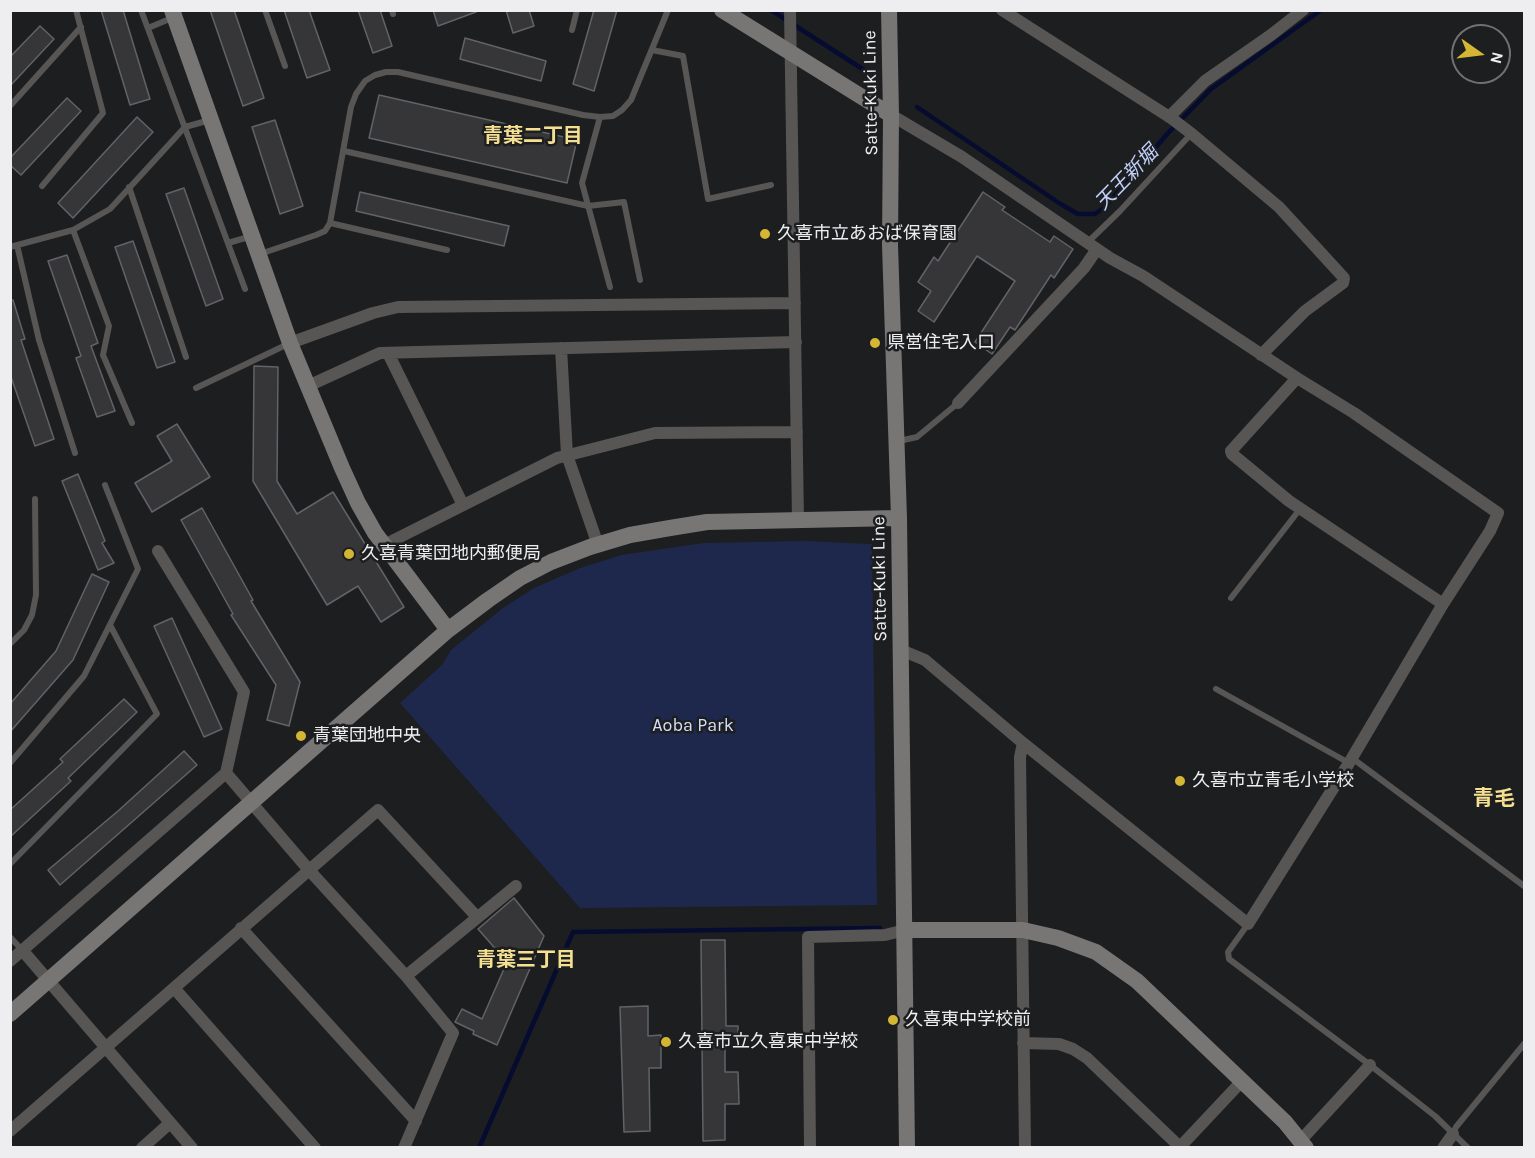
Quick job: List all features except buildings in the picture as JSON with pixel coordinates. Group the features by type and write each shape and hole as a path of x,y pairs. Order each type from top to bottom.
{"street":[{"path":"722,10 790,46 891,115 962,157 1032,206 1188,304 1297,378 1354,413 1498,513 1490,531 1443,604 1351,760 1248,924 1023,743 925,660 901,650"},
{"name":"Satte-Kuki Line","path":"889,10 890,245 899,518 907,1148"},
{"path":"1002,10 1187,130 1279,207 1344,278 1343,283 1305,311 1262,355"},
{"path":"1170,118 1204,81 1303,10"},
{"path":"790,11 798,521"},
{"path":"173,14 290,343 354,494 384,545 448,630"},
{"path":"958,404 1084,268 1093,245"},
{"path":"290,343 373,313 398,307 795,303"},
{"path":"308,386 380,353 796,342"},
{"path":"561,348 567,455 598,545"},
{"path":"388,353 463,505"},
{"path":"1297,378 1232,451 1238,460 1300,508 1443,604"},
{"path":"384,545 567,455 655,432 797,432"},
{"path":"10,1014 448,630 520,578 551,562 630,535 707,522 899,518"},
{"path":"10,961 226,773 244,692 158,551"},
{"path":"1023,743 1020,757 1025,1148"},
{"path":"226,773 309,870 406,976 453,1033 404,1148"},
{"path":"10,1131 378,810 477,917"},
{"path":"406,976 516,886"},
{"path":"241,928 416,1121"},
{"path":"810,1148 808,937 885,936 905,930 1023,930 1074,943 1096,952 1137,981 1242,1081 1303,1144 1370,1065"},
{"path":"23,951 192,1148"},
{"path":"174,988 315,1148"},
{"path":"1023,1042 1059,1044 1087,1058 1180,1147 1242,1081"},
{"path":"142,1148 170,1123"},
{"path":"1443,1148 1453,1134"}],"lane":[{"path":"42,186 103,113 76,10"},
{"path":"141,10 245,289"},
{"path":"265,10 285,66"},
{"path":"572,30 577,10"},
{"path":"260,255 325,231 330,223 351,107 356,94 366,81 375,75 398,72 583,116 613,116 631,100 668,10"},
{"path":"148,28 173,14"},
{"path":"10,106 81,27"},
{"path":"652,50 683,56 708,199 771,185"},
{"path":"600,117 582,183 610,287"},
{"path":"75,453 39,340 14,246 73,230 110,208 185,127 211,120"},
{"path":"1093,245 1187,130"},
{"path":"344,151 588,206 624,202 640,280"},
{"path":"129,187 186,357"},
{"path":"330,223 447,250"},
{"path":"73,230 109,326 103,355 132,423"},
{"path":"228,243 253,236"},
{"path":"196,388 290,343"},
{"path":"897,441 917,437 958,404"},
{"path":"10,763 84,676 138,569 105,485"},
{"path":"10,644 24,630 32,615 36,595 35,499"},
{"path":"1231,598 1300,508"},
{"path":"10,864 157,714 110,625"},
{"path":"1216,688 1351,760 1524,886"},
{"path":"1248,924 1228,952 1229,959 1435,1116 1468,1148"},
{"path":"10,937 23,951"},
{"path":"1453,1134 1456,1127 1524,1044"}],"green space":[{"name":"Aoba Park","path":"804,541 872,544 877,905 580,908 400,703 442,665 451,650 503,608 534,588 580,568 621,555 704,543"}],"waterway":[{"name":"天王新堀","path":"771,10 867,72"},
{"name":"天王新堀","path":"917,107 1059,203 1078,214 1095,214 1105,207 1168,133 1211,89 1321,10"},
{"path":"479,1148 573,932 880,928"}],"place":[{"name":"久喜市立あおば保育園","path":"765,234"},
{"name":"県営住宅入口","path":"875,343"},
{"name":"久喜青葉団地内郵便局","path":"349,554"},
{"name":"青葉団地中央","path":"301,736"},
{"name":"久喜市立青毛小学校","path":"1180,781"},
{"name":"久喜東中学校前","path":"893,1020"},
{"name":"久喜市立久喜東中学校","path":"666,1042"}],"district":[{"name":"青葉二丁目","path":"533,136"},
{"name":"青毛","path":"1494,799"},
{"name":"青葉三丁目","path":"526,960"}]}
